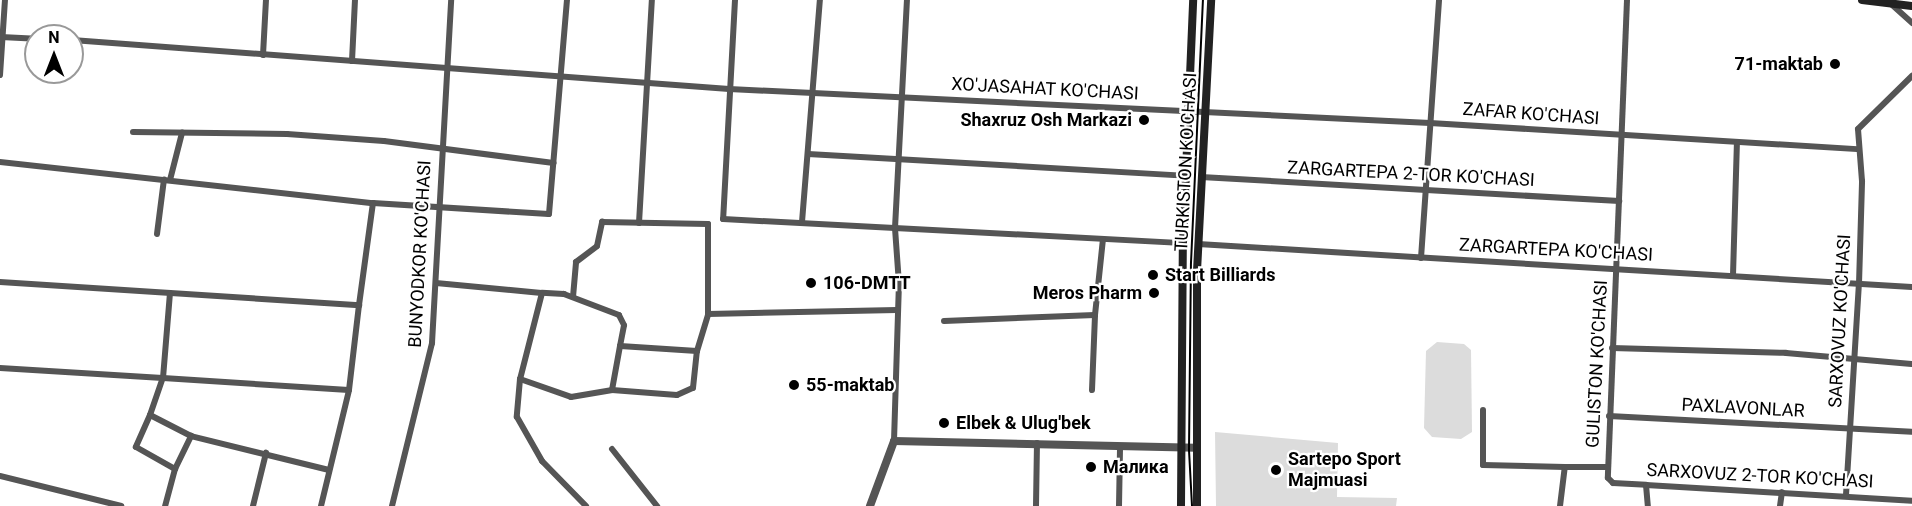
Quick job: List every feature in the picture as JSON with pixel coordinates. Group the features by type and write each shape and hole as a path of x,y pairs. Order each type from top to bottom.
{"main road":[{"name":"TURKISTON KO'CHASI","path":"1181,506 1183,243 1193,0"},
{"name":"TURKISTON KO'CHASI","path":"1197,506 1198,244 1211,0"},
{"path":"1862,0 1909,5"}],"street":[{"path":"0,75 5,0"},
{"path":"263,55 266,0"},
{"path":"352,61 355,0"},
{"name":"BUNYODKOR KO'CHASI","path":"392,506 432,343 436,283 437,205 451,0"},
{"path":"0,162 373,203 437,205 549,214 567,0"},
{"path":"639,224 652,0"},
{"path":"735,0 723,219 1183,243"},
{"path":"802,222 820,0"},
{"path":"870,506 894,441 897,310 895,228 900,97 907,0"},
{"path":"1421,258 1439,0"},
{"name":"GULISTON KO'CHASI","path":"1608,478 1627,0"},
{"path":"1888,1 1912,22"},
{"path":"1,37 24,38"},
{"name":"XO'JASAHAT KO'CHASI","path":"84,41 729,89 1204,113"},
{"path":"1857,149 1858,129 1912,76"},
{"name":"ZAFAR KO'CHASI","path":"1204,113 1430,123 1857,149"},
{"path":"133,132 287,134 441,148 554,163"},
{"path":"157,234 167,180 182,132"},
{"path":"1733,275 1737,143"},
{"name":"SARXOVUZ KO'CHASI","path":"1846,495 1859,284 1862,181 1857,149"},
{"path":"808,154 1187,176"},
{"name":"ZARGARTEPA 2-TOR KO'CHASI","path":"1201,177 1424,192 1619,201"},
{"path":"321,506 349,390 373,203"},
{"path":"520,379 571,397 612,390 687,393 693,388 697,351 708,314 708,224 602,222 597,246 576,262 573,297"},
{"path":"1092,390 1095,315 1103,239"},
{"name":"ZARGARTEPA KO'CHASI","path":"1198,244 1912,287"},
{"path":"0,282 359,305"},
{"path":"436,283 573,297 619,315 624,325 612,390"},
{"path":"170,293 163,378 136,447 175,469"},
{"path":"542,293 520,379 519,423 542,461 586,506"},
{"path":"708,314 897,310"},
{"path":"944,321 1095,315"},
{"path":"620,346 697,351"},
{"path":"1612,348 1786,353 1854,362 1912,364"},
{"path":"0,368 349,390"},
{"path":"1483,410 1483,465 1607,467"},
{"path":"150,416 191,436 329,470"},
{"name":"PAXLAVONLAR","path":"1609,416 1912,432"},
{"path":"165,506 175,469 191,436"},
{"path":"894,441 1037,443 1180,450 1196,448"},
{"path":"1036,506 1037,443"},
{"path":"1119,506 1120,446"},
{"path":"612,449 657,506"},
{"path":"253,506 266,453"},
{"path":"1560,506 1560,484 1566,467"},
{"path":"0,476 121,506"},
{"name":"SARXOVUZ 2-TOR KO'CHASI","path":"1608,478 1613,483 1846,495 1912,501"},
{"path":"1646,485 1648,506"},
{"path":"1780,506 1782,492"}],"shaded area":[{"path":"1437,342 1464,344 1471,350 1472,432 1461,439 1432,437 1424,428 1426,351"},
{"name":"Sartepo Sport Majmuasi","path":"1215,432 1338,443 1337,497 1397,498 1396,506 1216,506"}],"tram line":[{"path":"1192,506 1189,450 1191,263 1203,0"}],"place":[{"name":"71-maktab","path":"1835,64"},
{"name":"Shaxruz Osh Markazi","path":"1144,120"},
{"name":"Start Billiards","path":"1153,275"},
{"name":"106-DMTT","path":"811,283"},
{"name":"Meros Pharm","path":"1154,293"},
{"name":"55-maktab","path":"794,385"},
{"name":"Elbek & Ulug'bek","path":"944,423"},
{"name":"Малика","path":"1091,467"},
{"name":"Sartepo Sport Majmuasi","path":"1276,470"}]}
